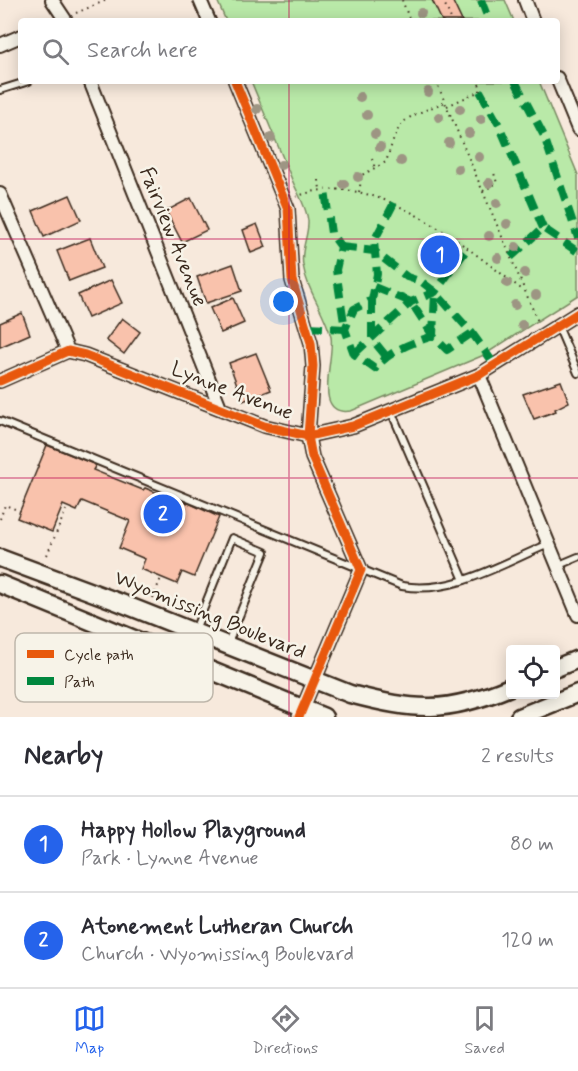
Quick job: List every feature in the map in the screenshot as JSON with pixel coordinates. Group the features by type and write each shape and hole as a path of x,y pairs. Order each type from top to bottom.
{"main road":[{"name":"Wyomissing Boulevard","path":"0,558 194,633"},
{"path":"0,584 114,633"},
{"name":"Wyomissing Boulevard","path":"213,640 314,681 382,702 454,711 506,689"},
{"path":"560,666 578,659"},
{"path":"213,675 301,713 324,717"},
{"path":"519,717 578,693"}],"street":[{"path":"52,0 61,18"},
{"path":"200,0 208,18"},
{"path":"525,0 532,18"},
{"path":"0,45 18,37"},
{"name":"Fairview Avenue","path":"91,84 220,407"},
{"path":"236,84 288,209 290,267 311,343 313,366 308,436 312,457 361,570 301,713"},
{"path":"559,84 578,129"},
{"path":"0,194 68,351 0,381"},
{"name":"Lynne Avenue","path":"68,351 220,407 264,426 308,436 353,426 479,375 578,313"},
{"path":"479,375 578,615"}],"lane":[{"path":"0,90 19,84"},
{"path":"558,326 578,373"},
{"path":"391,411 464,580"},
{"path":"0,421 361,570 413,588 438,587 464,580 549,544"},
{"path":"194,633 232,538 265,552 227,646"},
{"path":"559,565 578,557"}],"path":[{"path":"66,18 107,0"},
{"path":"402,0 410,18"},
{"path":"442,0 451,18"},
{"path":"437,84 544,335"},
{"path":"447,106 480,91 479,84"},
{"path":"358,193 362,175 386,162 397,127 405,119 445,102"},
{"path":"372,159 375,168"},
{"path":"370,170 374,176"},
{"path":"483,191 497,183 494,173"},
{"path":"319,180 320,190"},
{"path":"305,194 320,190 358,193 400,205 526,292"},
{"path":"0,519 5,505 20,511"},
{"path":"47,555 66,510"},
{"path":"153,598 161,578"}],"green space":[{"path":"217,0 505,0 513,18 225,18"},
{"path":"252,84 540,84 578,175 578,295 484,355 351,411 339,410 332,405 328,396 331,337 305,275 303,254 308,226 307,216"}],"building":[{"path":"432,0 452,0 461,18 441,18"},
{"path":"70,195 81,220 44,237 33,211"},
{"path":"191,198 207,230 182,242 166,211"},
{"path":"257,224 266,247 251,253 243,230"},
{"path":"90,238 102,268 69,281 57,251"},
{"path":"233,264 242,291 206,303 197,277"},
{"path":"111,280 122,303 88,318 78,295"},
{"path":"233,298 244,323 221,333 210,308"},
{"path":"22,313 30,334 0,347 0,323"},
{"path":"122,318 140,332 124,354 106,340"},
{"path":"256,353 271,390 243,401 229,363"},
{"path":"561,381 569,402 555,409 556,411 534,419 523,394"},
{"path":"47,445 96,465 93,470 143,490 145,488 170,498 171,495 219,517 194,577 182,572 177,584 141,569 145,559 119,548 130,521 82,501 77,511 63,505 52,532 17,518"}],"marked path":[{"path":"481,0 488,18"},
{"path":"517,84 544,136 578,238"},
{"path":"480,91 499,125 543,228"},
{"path":"308,327 345,329 336,270 341,247 331,233 325,191"},
{"path":"394,203 374,241 377,274 372,300 354,309 345,329 354,354 375,369 401,348 433,336 447,350 472,333"},
{"path":"511,257 543,228 578,252"},
{"path":"341,247 374,251 407,277 422,282 435,292 472,333 495,365"},
{"path":"354,354 411,302 435,292 467,249"},
{"path":"374,287 411,302 433,336"},
{"path":"433,336 435,292"},
{"path":"372,300 372,339 386,356"}],"cycle path":[{"path":"236,84 288,209 292,280 311,343 313,366 308,436 312,457 361,570 299,717"},
{"path":"0,381 68,351 85,355 264,426 308,436 353,426 479,375 578,313"}],"place":[{"name":"Happy Hollow Playground","path":"440,255"},
{"name":"Atonement Lutheran Church","path":"163,514"}]}
